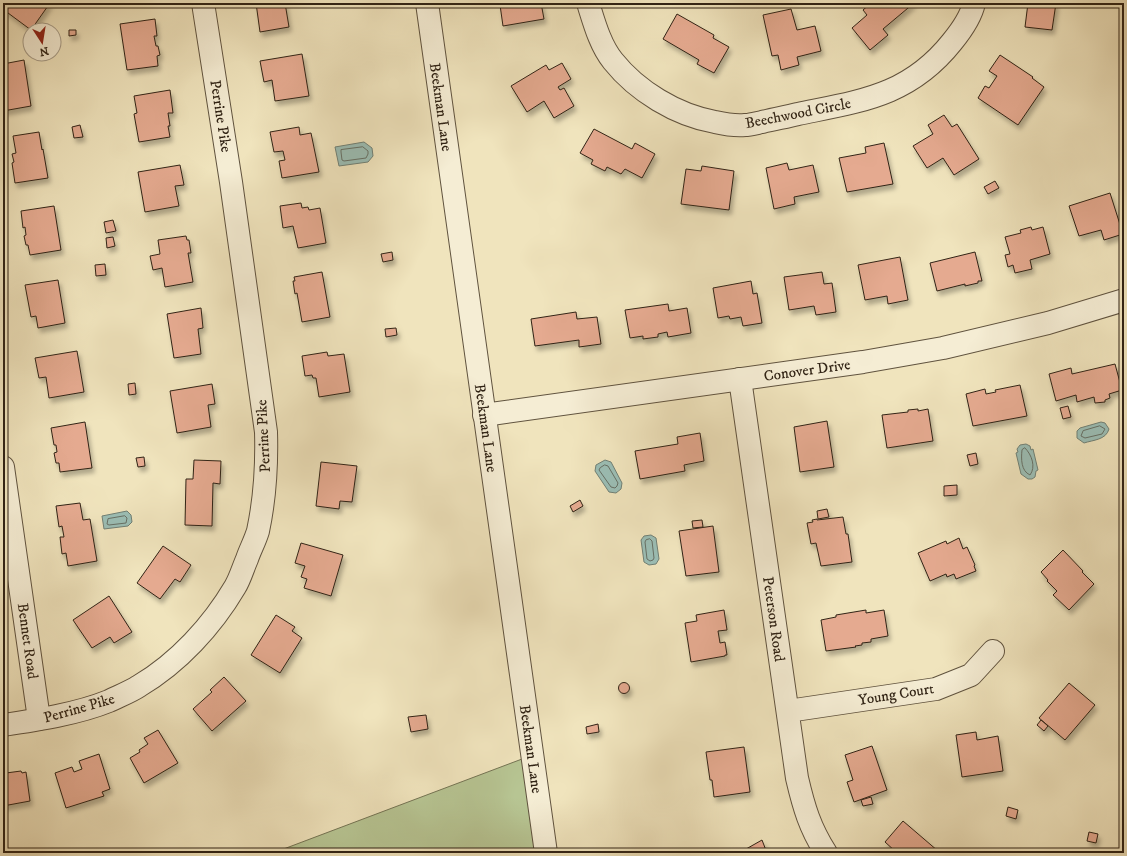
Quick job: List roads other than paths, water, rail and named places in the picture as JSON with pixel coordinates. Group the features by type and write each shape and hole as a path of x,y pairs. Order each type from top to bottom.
{"street":[{"name":"Perrine Pike","path":"3,725 74,712 108,702 139,687 165,668 192,644 217,614 236,586 257,533 264,500 267,466 266,432 231,182 203,3"},
{"name":"Beekman Lane","path":"427,3 546,853"},
{"name":"Beechwood Circle","path":"588,3 596,31 612,60 636,85 662,102 686,114 715,122 745,125 858,102 892,90 918,76 942,55 960,33 973,9 974,3"},
{"name":"Conover Drive","path":"484,415 863,362 943,348 1048,323 1124,300"},
{"name":"Peterson Road","path":"740,379 797,778 804,808 817,839 826,853"},
{"name":"Bennet Road","path":"3,467 39,719"},
{"name":"Young Court","path":"788,711 936,689 971,675 993,651"}],"water":[{"path":"364,142 372,148 373,156 368,162 339,166 335,147"},
{"path":"1101,422 1105,423 1109,429 1102,437 1084,443 1077,438 1077,431 1080,428"},
{"path":"1026,444 1030,446 1031,450 1033,449 1038,470 1036,471 1035,477 1032,479 1028,479 1021,474 1016,453 1018,452 1017,449 1020,445"},
{"path":"605,460 611,462 622,483 621,489 616,493 609,492 595,471 596,465"},
{"path":"127,511 131,515 132,522 128,526 104,529 102,516"},
{"path":"651,535 656,538 659,559 656,564 649,565 644,562 641,540 644,536"}]}
